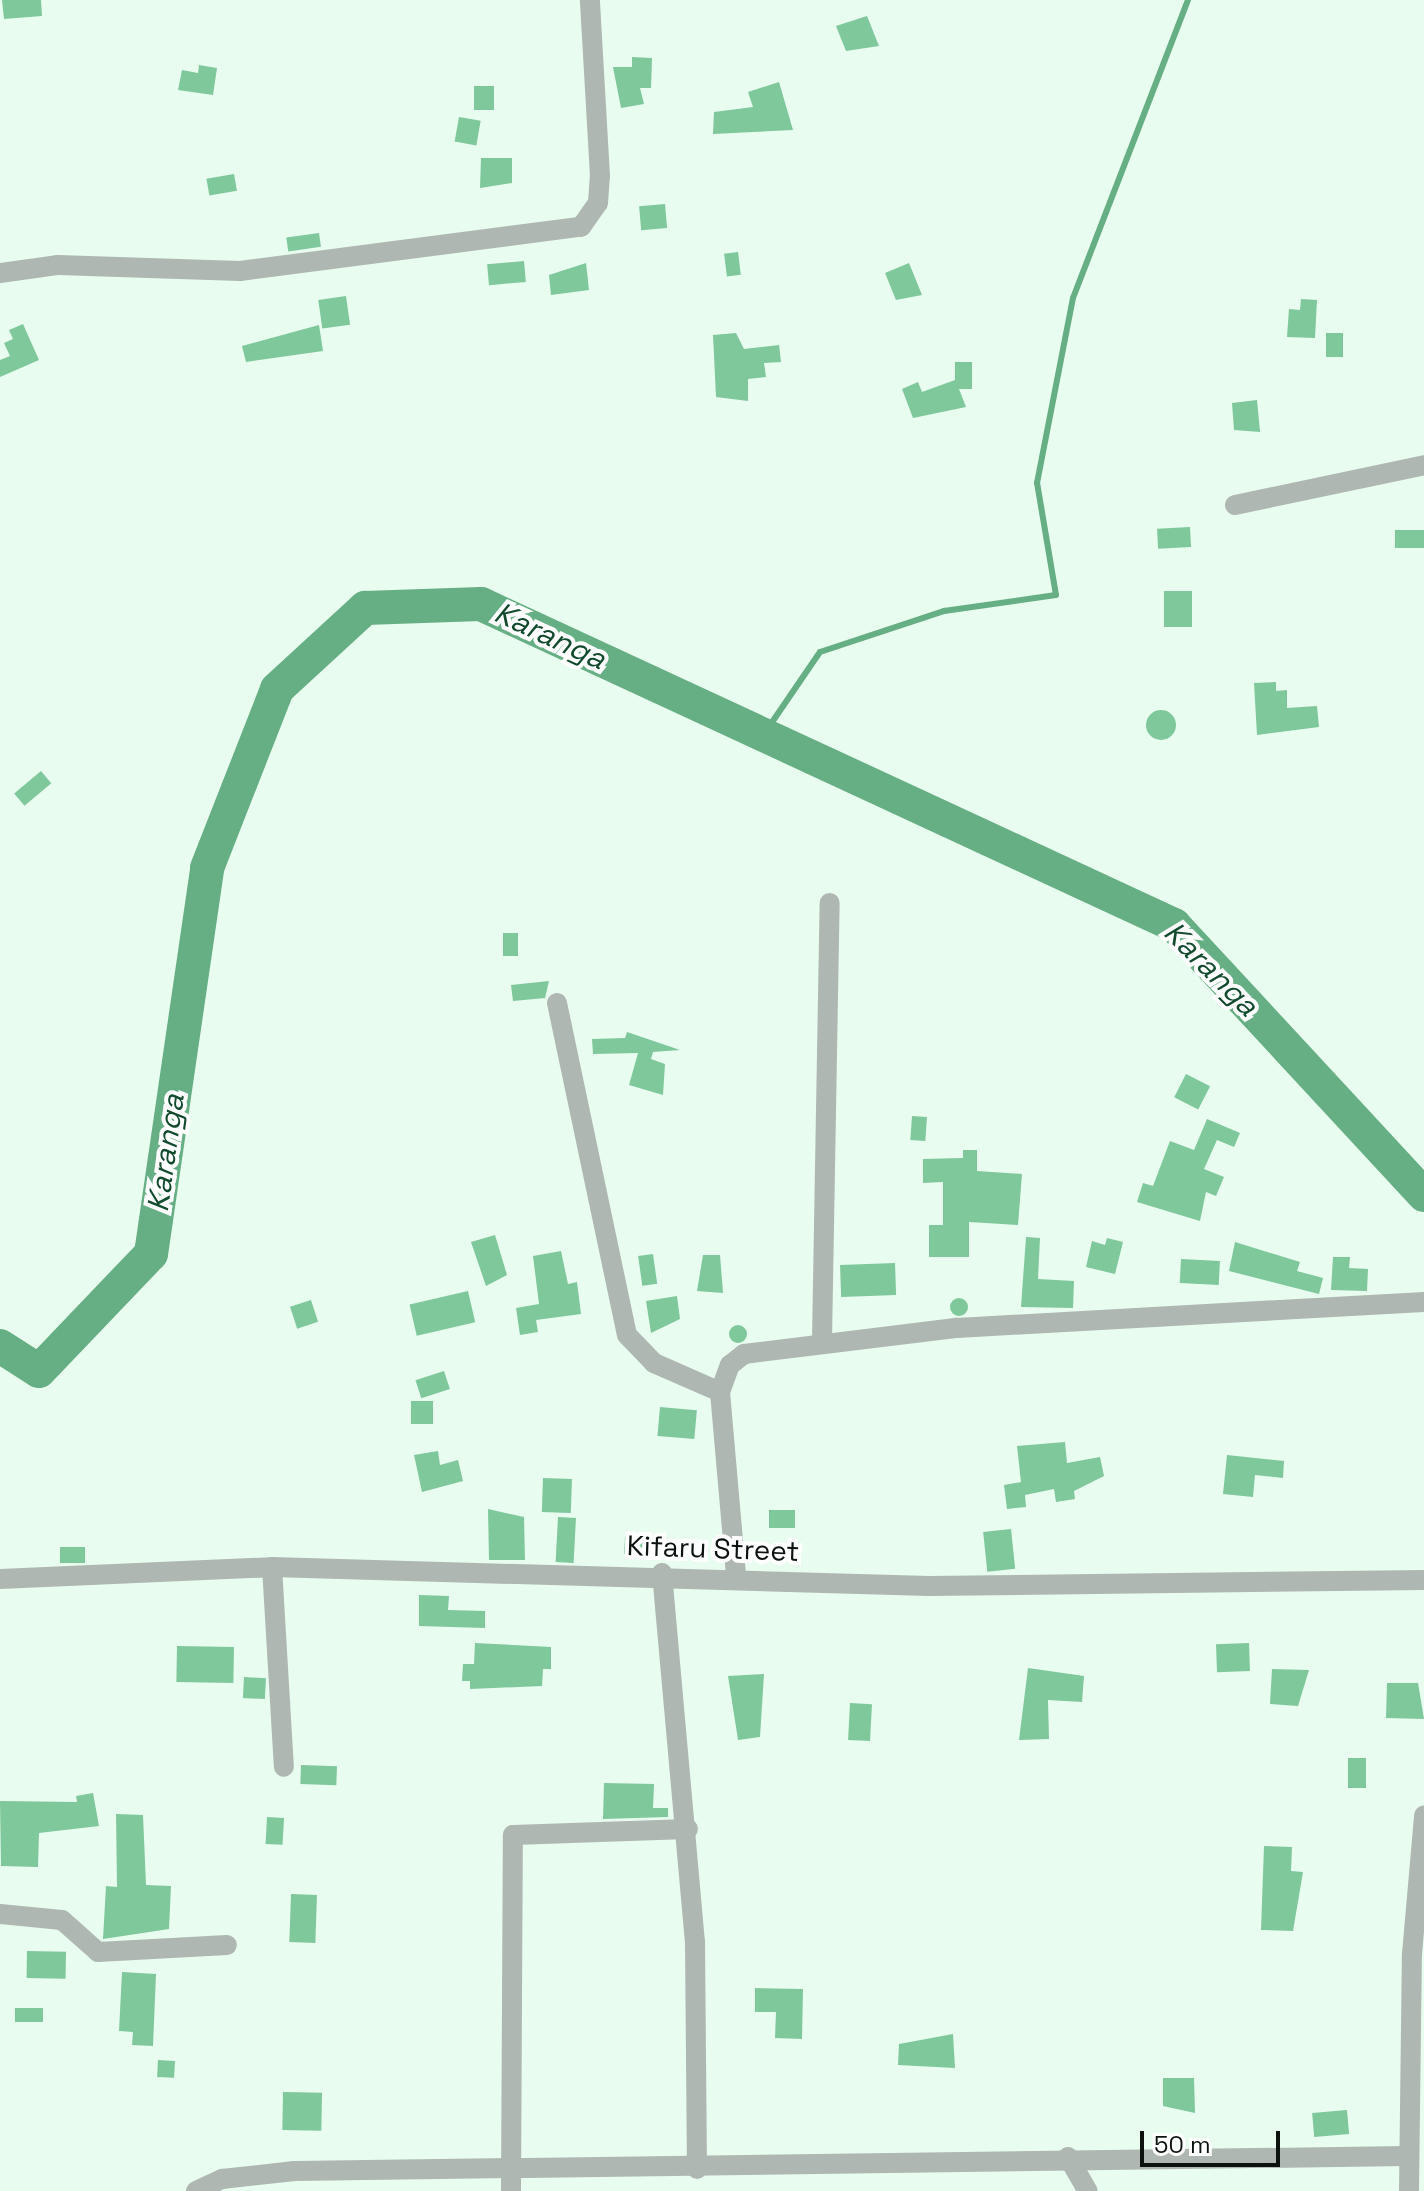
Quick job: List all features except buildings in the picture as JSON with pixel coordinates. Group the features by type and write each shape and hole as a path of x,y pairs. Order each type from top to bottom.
{"street":[{"path":"0,273 58,265 240,271 581,227 598,203 600,176 590,0"},
{"path":"1235,505 1424,465"},
{"path":"822,1340 830,903"},
{"path":"557,1003 627,1335 654,1363 720,1392"},
{"path":"736,1575 720,1392 730,1365 744,1354 822,1340 1179,1311 1424,1302"},
{"path":"272,1567 284,1767"},
{"name":"Kifaru Street","path":"0,1579 272,1567 736,1575 929,1586 1424,1580"},
{"path":"662,1573 688,1829 697,2169"},
{"path":"1409,2191 1406,2156 1424,1816"},
{"path":"509,2181 513,1835 688,1829"},
{"path":"0,1914 62,1920 98,1952 227,1945"},
{"path":"196,2191 222,2179 295,2171 509,2181 697,2169 979,2166 1068,2157 1406,2156"},
{"path":"1068,2157 1088,2191"}],"waterway":[{"path":"764,734 820,652 944,611 1056,595 1037,483 1073,298 1188,0"},
{"name":"Karanga","path":"0,1346 39,1371 151,1254 207,868 277,689 365,608 481,604 1174,925 1424,1195"}]}
